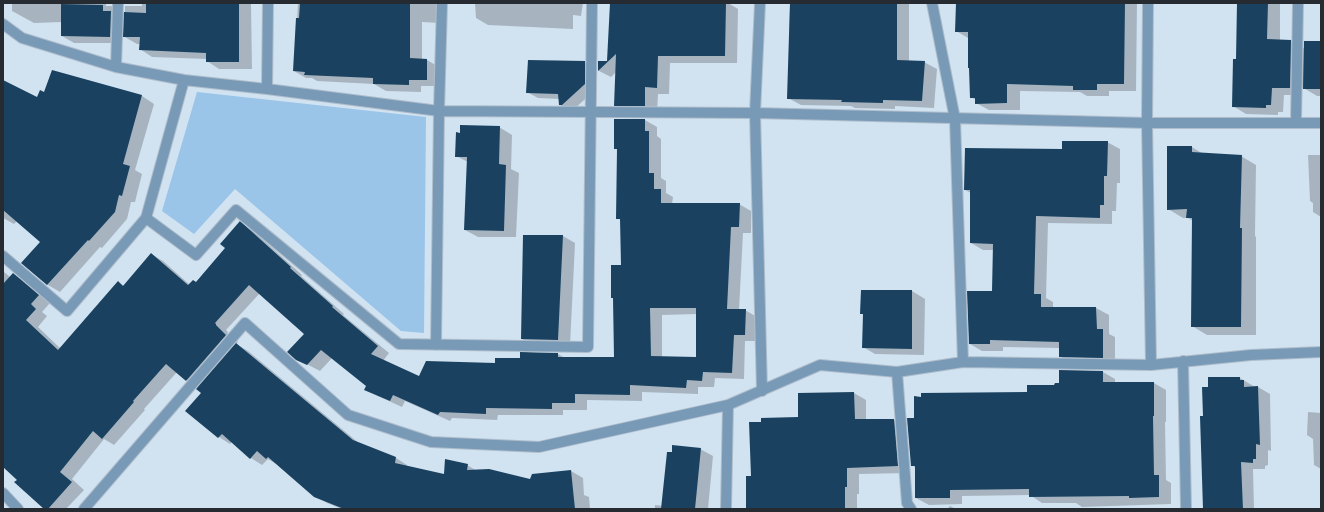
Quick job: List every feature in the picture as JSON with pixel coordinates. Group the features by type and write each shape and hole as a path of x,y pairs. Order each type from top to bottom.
{"street":[{"path":"116,67 118,3"},
{"path":"267,89 268,3"},
{"path":"436,345 442,3"},
{"path":"146,218 196,255 236,210 399,344 588,347 592,3"},
{"path":"760,3 755,113 762,390"},
{"path":"932,3 955,119 963,362"},
{"path":"1148,3 1147,123 1151,365"},
{"path":"1296,123 1298,3"},
{"path":"3,24 22,38 116,67 184,80 439,110 755,113 1147,123 1321,123"},
{"path":"3,256 67,310 146,218 184,80"},
{"path":"84,509 245,323 348,415 431,442 539,447 728,406 820,365 897,372 963,362 1151,365 1251,355 1321,352"},
{"path":"1183,361 1186,509"},
{"path":"897,372 907,503 911,509"},
{"path":"726,509 728,406"},
{"path":"3,493 18,509"}],"shaded area":[{"path":"197,92 426,117 424,333 401,331 235,189 194,234 162,211"}],"building":[{"path":"146,3 239,3 239,62 206,62 206,53 139,50 140,37 123,37 124,12 146,13"},
{"path":"300,3 410,3 410,58 427,59 427,80 409,80 409,85 373,84 373,78 304,75 305,72 293,71 296,18 299,18"},
{"path":"610,3 726,3 725,56 658,56 657,88 645,87 645,106 614,106 616,54 598,71 598,61 607,61"},
{"path":"790,3 897,3 897,60 925,61 922,101 883,100 883,103 841,102 842,100 787,99"},
{"path":"956,3 1125,3 1124,84 1097,84 1097,90 1073,90 1073,86 1007,84 1007,103 975,104 975,98 970,98 968,32 955,32"},
{"path":"1237,3 1268,3 1267,39 1291,40 1290,88 1272,88 1271,105 1266,105 1266,108 1232,107 1233,59 1236,59"},
{"path":"61,4 103,5 103,11 111,11 110,37 61,36"},
{"path":"1304,41 1321,41 1321,89 1303,89"},
{"path":"528,60 585,61 585,84 562,105 559,105 558,94 526,93"},
{"path":"52,70 142,95 123,164 130,166 122,196 119,195 115,212 47,285 21,263 40,242 3,210 3,80 37,97 40,90 44,92"},
{"path":"614,119 645,119 645,131 649,131 649,173 654,173 654,189 661,189 661,203 740,203 739,227 731,227 727,309 746,309 745,335 734,335 732,373 703,372 702,381 687,380 686,388 630,385 630,395 575,394 575,403 552,403 552,409 486,408 486,414 440,412 438,415 393,395 390,401 364,390 366,386 321,350 307,365 296,360 287,352 304,334 249,285 215,323 226,335 186,381 166,364 102,439 93,431 60,472 72,482 48,509 44,509 14,482 17,480 3,467 3,284 13,273 39,295 31,304 36,309 26,320 58,350 118,281 123,286 151,253 188,285 193,280 196,282 225,248 220,244 240,221 333,306 332,307 378,346 371,354 419,376 426,361 495,363 495,358 520,358 520,352 558,353 558,357 614,357 611,265 621,265 620,219 616,219 617,149 614,149","holes":["650,308 696,308 696,357 651,356"]},
{"path":"460,125 500,126 499,164 506,165 504,231 464,230 467,157 455,157 456,132 460,133"},
{"path":"1062,141 1108,141 1107,176 1104,176 1104,205 1100,205 1100,218 1036,216 1034,294 1041,294 1041,307 1096,307 1097,329 1103,329 1103,358 1059,357 1059,342 990,340 990,344 969,344 967,291 992,291 993,244 970,243 970,190 964,190 965,148 1062,149"},
{"path":"1167,146 1192,146 1192,152 1242,155 1240,228 1242,228 1241,327 1191,327 1192,218 1186,218 1187,209 1167,210"},
{"path":"523,235 563,235 558,340 521,339"},
{"path":"861,290 912,290 912,349 862,348 863,314 860,314"},
{"path":"236,343 353,440 396,457 395,463 444,474 445,459 468,464 467,470 489,469 530,479 532,474 571,470 575,509 344,509 314,497 268,457 266,459 257,451 250,459 222,434 218,438 185,411 201,393 196,389"},
{"path":"1059,370 1103,371 1103,382 1154,382 1154,475 1159,475 1159,497 1029,497 1029,489 950,490 950,498 915,498 915,466 911,466 907,418 914,418 914,396 921,397 921,393 1027,392 1027,385 1054,385 1055,383 1059,383"},
{"path":"1208,377 1240,377 1240,380 1244,380 1244,387 1258,386 1260,445 1256,444 1256,459 1253,459 1253,463 1241,462 1243,509 1203,509 1200,416 1203,416 1202,387 1208,387"},
{"path":"854,392 855,419 894,419 898,466 847,468 845,509 746,509 746,476 751,476 749,422 761,422 761,418 798,417 798,393"},
{"path":"672,445 701,448 695,509 661,509 667,452 672,452"}]}
